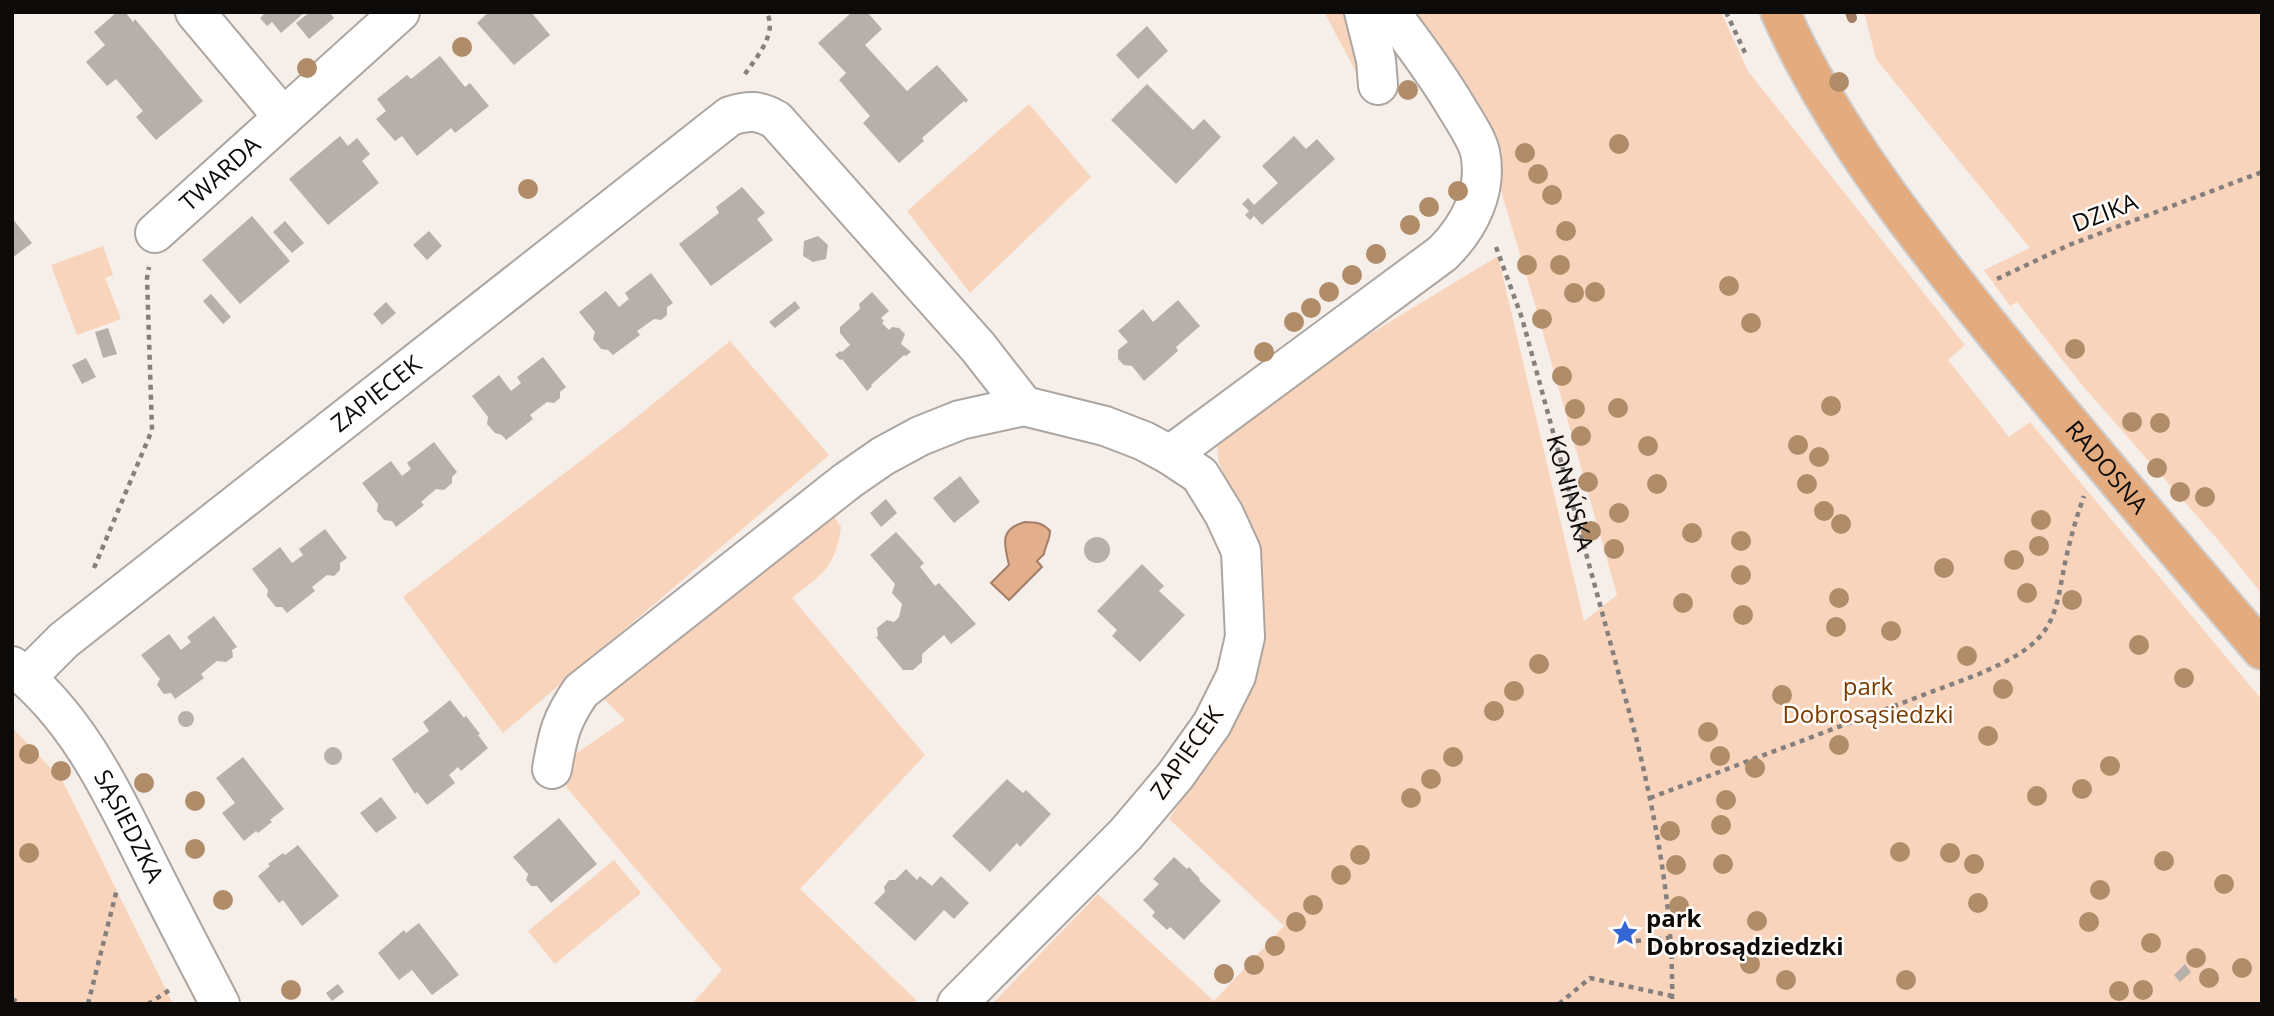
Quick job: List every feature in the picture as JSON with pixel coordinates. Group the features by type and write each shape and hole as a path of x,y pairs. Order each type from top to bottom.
{"main road":[{"name":"RADOSNA","path":"1780,12 1806,65 1886,192 1961,290 2262,650"}],"street":[{"path":"195,12 284,117"},
{"name":"TWARDA","path":"155,233 400,12"},
{"path":"1364,12 1376,60 1378,85"},
{"path":"1170,454 1443,253 1457,239 1478,201 1483,176 1479,149 1428,60 1390,12"},
{"path":"730,116 756,110 776,120 978,347 1024,406"},
{"name":"ZAPIECEK","path":"19,671 64,640 730,116"},
{"name":"ZAPIECEK","path":"552,769 557,738 566,713 581,691 847,481 883,456 920,436 960,420 1024,406 1105,426 1170,454 1200,475 1224,514 1241,551 1245,637 1236,676 1212,723 1175,776 1126,834 957,1004"},
{"name":"SĄSIEDZKA","path":"19,671 66,722 100,769 220,1004"}],"path":[{"path":"730,116 743,78 762,50 767,37 770,23 766,12"},
{"path":"1726,12 1747,57"},
{"name":"DZIKA","path":"1961,290 1998,278 2026,264 2262,172"},
{"name":"KONIŃSKA","path":"1478,201 1522,318 1650,797 1662,861 1672,1004"},
{"path":"90,578 152,430 147,278 155,233"},
{"path":"1650,797 1979,674 2031,645 2043,634 2054,611 2079,510 2090,480 2104,464"},
{"path":"87,1003 119,883"},
{"path":"1636,941 1669,939"},
{"path":"1559,1004 1590,978 1672,996"},
{"path":"149,1004 180,984"},
{"path":"12,999 20,1004"}],"green space":[{"path":"1324,12 1355,12 1363,80 1355,70"},
{"name":"park Dobrosąsiedzki","path":"1396,12 1721,12 1748,71 1965,345 1948,360 2009,437 2030,422 2262,700 2262,1004 992,1004 1098,894 1214,1001 1284,926 1169,819 1248,684 1237,502 1219,463 1217,445 1225,426 1253,405 1498,256 1584,621 1617,595 1493,164"},
{"path":"1864,12 2262,12 2262,594 2082,385 2017,302 2010,306 1984,270 2030,248 1876,59"},
{"path":"1029,104 1091,177 970,293 907,211"},
{"path":"103,246 113,275 105,278 121,319 77,335 51,265"},
{"path":"730,341 829,455 503,733 403,597 622,429"},
{"path":"834,517 841,527 831,561 820,576 792,598 925,755 800,889 916,1000 913,1004 692,1004 722,970 567,788 562,763 625,720 604,699"},
{"path":"12,727 62,780 173,1004 12,1004"},
{"path":"614,860 641,893 555,964 528,931"}],"shaded area":[{"path":"1025,522 1045,526 1050,531 1049,537 1044,554 1037,561 1042,567 1009,600 991,583 1009,565 1005,544 1007,533"}],"building":[{"path":"117,12 125,12 133,22 135,19 203,101 156,140 136,117 143,111 116,79 107,86 86,62 105,45 94,32"},
{"path":"266,12 305,12 281,33 272,22 267,26 260,18"},
{"path":"310,12 329,12 334,18 309,39 296,23"},
{"path":"489,12 531,12 550,35 514,65 477,23"},
{"path":"852,12 867,12 882,29 865,45 907,91 937,65 968,100 922,138 924,141 899,163 863,123 870,116 839,80 846,73 818,43"},
{"path":"1147,26 1168,51 1138,79 1116,55"},
{"path":"440,56 465,87 470,83 489,106 455,133 451,128 417,156 402,136 395,141 376,119 386,111 377,99 407,75 411,79"},
{"path":"1147,84 1193,130 1204,119 1221,137 1176,184 1111,120"},
{"path":"340,136 348,146 357,138 370,154 362,161 379,183 328,225 289,179"},
{"path":"1294,136 1306,149 1317,139 1335,159 1262,225 1254,216 1250,220 1245,215 1249,211 1242,204 1248,198 1254,205 1278,183 1262,166"},
{"path":"742,187 765,213 757,219 773,240 711,286 679,244 719,213 716,207"},
{"path":"252,216 290,261 240,304 202,260"},
{"path":"12,218 32,243 12,258"},
{"path":"285,221 304,243 292,253 273,232"},
{"path":"429,231 442,246 427,260 413,245"},
{"path":"818,236 828,245 826,259 813,262 803,256 804,241"},
{"path":"651,273 673,303 667,307 667,315 661,320 654,319 637,331 640,335 613,355 608,350 601,349 593,339 595,332 579,312 606,291 619,307 629,299 625,293"},
{"path":"872,292 889,311 881,318 884,321 882,323 889,330 892,327 899,328 905,334 901,344 911,352 904,355 867,391 842,359 835,355 850,345 840,333 840,327 860,309 859,304"},
{"path":"211,294 231,317 223,324 203,301"},
{"path":"1178,300 1200,326 1176,347 1178,351 1144,381 1132,366 1124,365 1118,359 1118,350 1128,342 1118,331 1143,309 1153,322"},
{"path":"795,301 800,308 775,328 769,322"},
{"path":"386,302 396,313 382,325 373,314"},
{"path":"108,328 117,354 103,358 95,332"},
{"path":"543,357 566,387 560,392 560,398 554,403 547,402 530,415 533,419 506,440 487,424 488,417 472,396 499,375 511,391 521,383 517,377"},
{"path":"86,358 96,377 82,384 72,365"},
{"path":"434,442 457,472 452,477 452,483 444,490 436,489 421,502 424,505 396,527 392,521 384,520 377,511 378,504 362,483 391,461 402,476 411,469 407,463"},
{"path":"960,476 980,502 954,523 933,498"},
{"path":"886,499 897,513 881,527 870,513"},
{"path":"325,529 347,558 340,563 340,570 334,576 327,575 312,587 315,591 287,613 282,607 276,607 267,596 268,590 252,569 280,547 292,563 303,555 299,549"},
{"path":"896,532 924,563 920,567 935,586 939,583 976,624 951,644 944,635 922,654 922,662 913,670 903,670 876,637 877,628 887,620 894,622 899,617 902,604 892,593 895,584 870,555"},
{"path":"1097,537 1106,541 1110,550 1106,559 1097,563 1088,559 1084,550 1088,541"},
{"path":"1142,564 1164,586 1159,591 1185,615 1140,662 1112,636 1117,630 1097,611"},
{"path":"214,616 237,647 232,650 233,657 226,662 217,661 201,674 204,678 175,699 171,693 164,694 157,685 160,679 141,655 169,634 181,650 191,642 187,637"},
{"path":"450,700 464,718 466,716 488,748 461,771 458,767 449,775 455,783 427,805 417,792 415,794 392,759 429,731 423,722"},
{"path":"183,711 189,711 194,719 192,725 183,727 178,722 178,716"},
{"path":"329,747 337,747 342,756 340,763 329,765 324,760 324,752"},
{"path":"243,757 284,809 270,820 272,822 244,841 222,813 235,803 216,778"},
{"path":"1007,779 1023,793 1026,790 1051,814 1020,847 1017,843 990,872 952,836"},
{"path":"381,797 397,818 376,833 360,813"},
{"path":"559,818 597,864 551,903 537,886 531,886 526,880 528,874 513,857"},
{"path":"298,845 339,896 302,926 283,900 279,903 258,876 270,866 268,864"},
{"path":"1174,857 1187,869 1189,867 1221,901 1184,940 1170,927 1167,930 1152,916 1155,912 1143,900 1159,884 1153,879"},
{"path":"906,869 917,880 920,876 932,886 941,876 969,903 954,919 944,910 915,941 874,903 885,892 884,887 889,880 895,880"},
{"path":"419,923 459,975 432,995 412,970 399,980 378,953 404,930 406,933"},
{"path":"2185,964 2191,972 2180,982 2174,975"},
{"path":"338,984 344,992 332,1001 326,993"}],"waterway":[{"path":"1850,12 1852,18"}],"place":[{"name":"park Dobrosądziedzki","path":"1625,933"}]}
